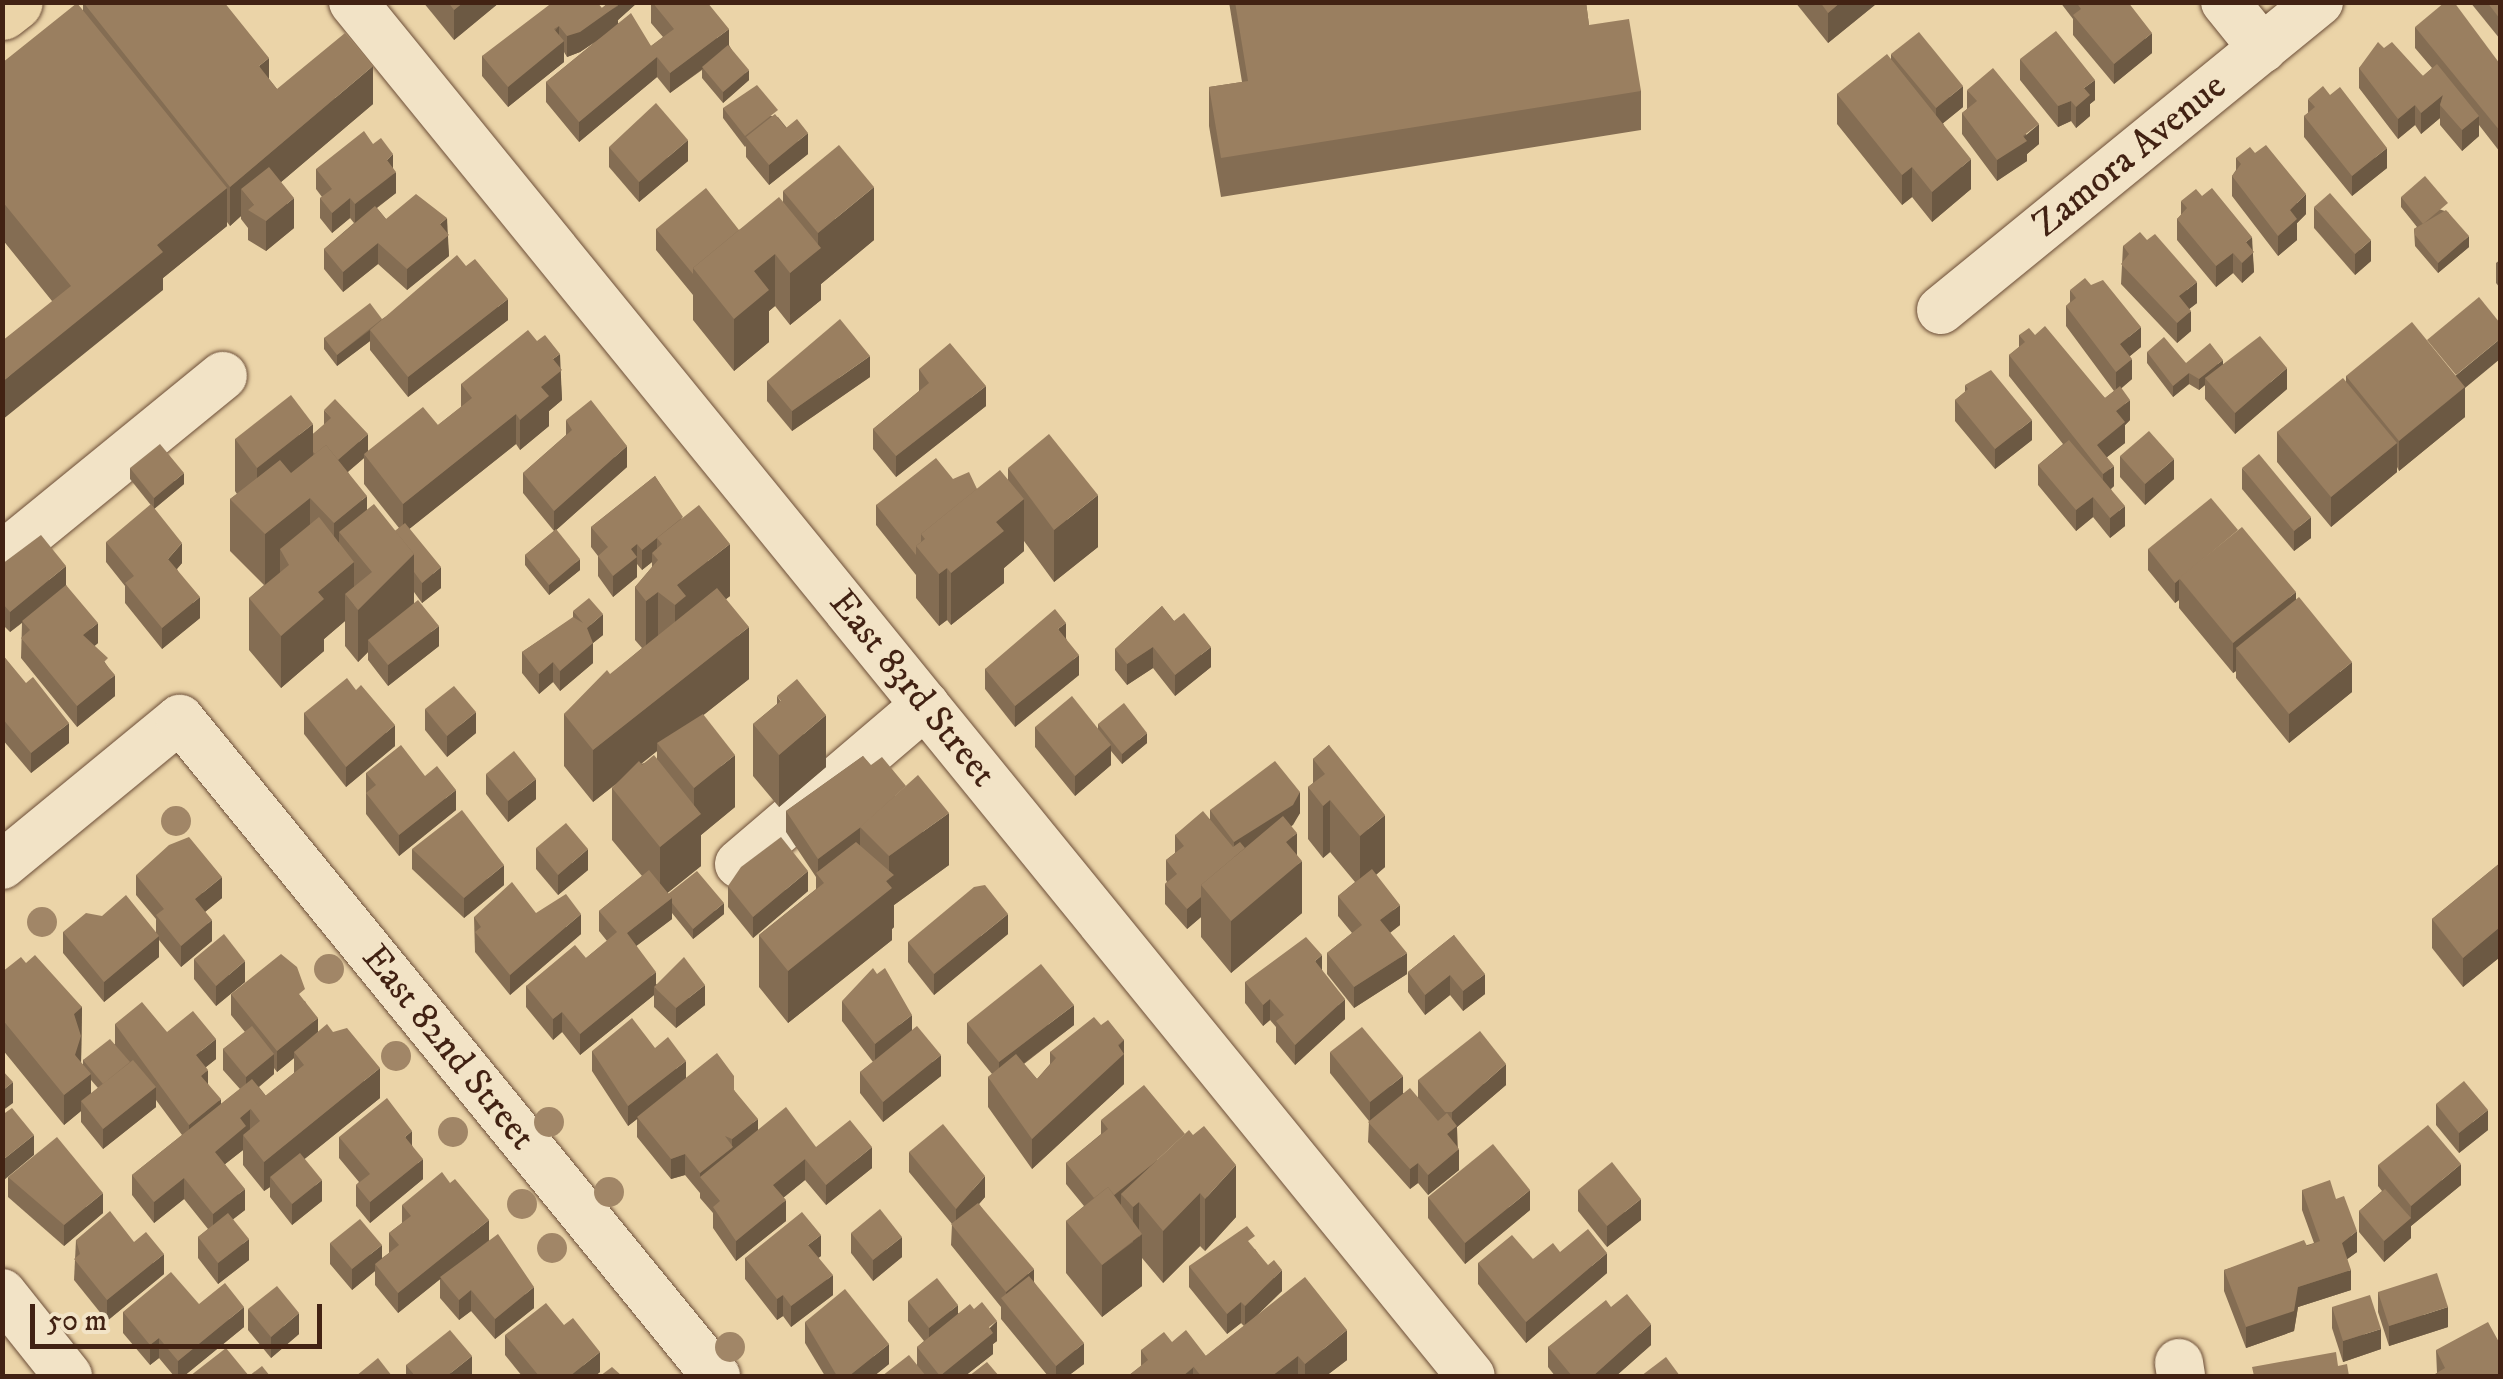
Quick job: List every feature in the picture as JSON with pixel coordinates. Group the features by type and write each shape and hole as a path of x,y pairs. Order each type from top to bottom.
{"main road":[{"path":"2,12 15,2"}],"street":[{"name":"East 83rd Street","path":"353,2 1471,1376"},
{"path":"2225,2 2262,49"},
{"name":"Zamora Avenue","path":"1941,310 2319,2"},
{"path":"2,556 224,376"},
{"path":"739,864 925,705"},
{"name":"East 82nd Street","path":"2,865 180,719 716,1376"},
{"path":"2,1293 68,1376"}],"building":[{"path":"83,2 224,2 269,58 259,66 277,89 345,33 373,66 230,187"},
{"path":"448,2 464,2 454,10"},
{"path":"553,2 597,2 602,8 609,2 618,5 580,32 567,36 559,26 554,29 564,41 508,87 482,56"},
{"path":"652,2 707,2 729,29 670,73 657,57 579,122 546,82 631,13 651,46 674,29"},
{"path":"1235,2 1586,2 1589,25 1629,19 1641,91 1221,158 1209,87 1248,81"},
{"path":"1820,2 1841,2 1828,13"},
{"path":"2076,2 2128,2 2152,33 2114,64 2073,15 2081,9"},
{"path":"2445,2 2454,2 2500,64 2500,131 2415,27"},
{"path":"2487,2 2500,2 2500,19"},
{"path":"77,3 227,188 157,245 163,252 2,382 2,341 71,286 2,201 2,63"},
{"path":"2056,31 2095,80 2084,88 2090,95 2076,107 2071,101 2058,106 2020,59"},
{"path":"1919,32 1963,86 1936,108 1891,54"},
{"path":"2378,42 2384,48 2392,42 2423,76 2437,64 2479,116 2462,130 2440,105 2443,95 2421,113 2415,105 2398,119 2359,68"},
{"path":"728,45 749,70 723,92 702,67"},
{"path":"1887,54 1971,159 1932,192 1912,167 1902,175 1837,94"},
{"path":"1993,68 2039,124 2023,136 2027,141 1997,160 1962,113 1977,101 1967,90"},
{"path":"757,85 778,110 745,136 723,108"},
{"path":"2323,86 2330,95 2340,87 2387,148 2352,176 2304,116 2315,107 2308,99"},
{"path":"656,103 688,140 639,182 609,147"},
{"path":"775,114 786,128 797,119 808,133 769,165 746,137"},
{"path":"364,131 373,144 381,138 393,154 387,160 396,172 355,204 350,198 332,213 320,198 332,189 316,169"},
{"path":"839,145 874,187 818,233 783,191"},
{"path":"2266,145 2306,194 2290,210 2297,219 2278,236 2232,176 2241,164 2236,158 2250,147 2255,153"},
{"path":"269,167 294,198 266,221 248,210 254,205 241,189"},
{"path":"2425,176 2448,203 2423,224 2401,197"},
{"path":"706,188 739,230 693,268 693,274 656,229"},
{"path":"2212,188 2252,237 2246,242 2254,252 2242,263 2233,253 2216,266 2177,219 2187,208 2181,201 2196,189 2202,196"},
{"path":"2330,193 2371,240 2355,254 2314,207"},
{"path":"416,194 447,218 440,224 449,235 407,269 378,243 343,272 324,249 375,206 386,219"},
{"path":"779,197 821,248 790,273 775,254 754,271 769,290 734,319 693,268"},
{"path":"2446,210 2469,236 2438,263 2414,229"},
{"path":"2140,232 2147,240 2155,234 2197,282 2179,296 2191,311 2177,323 2121,264 2129,254 2123,246"},
{"path":"457,255 466,266 475,259 508,299 408,377 370,330"},
{"path":"2085,278 2091,285 2103,280 2141,327 2120,344 2132,359 2116,372 2066,306 2076,298 2070,290"},
{"path":"2479,297 2500,323 2500,339 2456,375 2427,340"},
{"path":"370,303 382,319 337,355 324,338"},
{"path":"840,319 870,356 792,411 767,381"},
{"path":"2412,322 2465,387 2399,441 2346,376"},
{"path":"2045,326 2105,398 2120,386 2130,400 2116,411 2125,422 2097,445 2114,466 2103,474 2009,355 2025,342 2019,335 2029,328 2035,335"},
{"path":"528,330 537,341 545,335 560,354 553,359 562,370 541,387 549,396 520,420 516,414 403,504 364,454 423,407 438,425 472,398 461,384"},
{"path":"2260,336 2287,368 2235,413 2205,378"},
{"path":"2164,337 2186,363 2210,343 2223,360 2199,379 2189,373 2173,386 2147,352"},
{"path":"950,343 986,386 896,456 873,429 929,383 919,369"},
{"path":"1991,370 2032,420 1995,449 1955,400 1968,389 1965,385"},
{"path":"2343,378 2397,443 2331,497 2277,432"},
{"path":"291,395 313,424 257,468 235,439"},
{"path":"335,399 368,434 338,460 326,445 313,452 313,434 331,418 324,410"},
{"path":"591,400 627,446 554,511 523,473 572,430 566,420"},
{"path":"2149,431 2174,459 2145,484 2120,456"},
{"path":"1049,434 1098,495 1054,530 1008,468"},
{"path":"2069,440 2125,506 2110,518 2093,497 2076,510 2038,465"},
{"path":"160,444 184,473 154,498 130,468"},
{"path":"326,445 367,496 334,523 310,498 265,534 230,499 280,460 291,473"},
{"path":"2259,454 2311,517 2294,531 2242,468"},
{"path":"936,458 953,479 969,472 977,489 921,534 916,555 876,505"},
{"path":"1000,470 1024,499 996,522 1004,531 951,573 947,568 939,574 916,546 925,539 921,534"},
{"path":"655,476 683,517 642,550 637,544 631,549 637,557 613,576 598,556 608,547 591,527"},
{"path":"2211,498 2238,530 2175,583 2148,549"},
{"path":"151,504 182,543 168,559 200,597 162,628 125,583 134,576 106,542"},
{"path":"374,504 414,554 358,610 345,594 372,572 339,532"},
{"path":"699,505 730,544 677,585 686,596 675,605 658,592 646,601 635,587 658,560 652,553 662,544 657,538"},
{"path":"319,517 354,562 318,592 324,599 281,636 249,598 289,565 280,549"},
{"path":"405,523 441,567 422,583 414,572 414,554 395,531"},
{"path":"2242,527 2296,592 2233,643 2179,578"},
{"path":"556,529 580,559 549,585 525,555"},
{"path":"41,535 66,566 10,612 2,603 2,564"},
{"path":"66,585 98,623 83,635 108,658 104,662 115,675 77,706 21,638 30,630 22,621"},
{"path":"717,588 749,627 593,750 564,714 607,670 610,674"},
{"path":"2299,597 2352,662 2289,714 2236,648"},
{"path":"589,598 603,614 587,628 593,643 560,671 553,662 539,674 522,652 573,617 583,623 573,611"},
{"path":"418,600 439,626 388,665 368,640"},
{"path":"1162,606 1174,621 1184,613 1211,647 1175,675 1153,647 1127,664 1115,649"},
{"path":"1055,609 1066,623 1058,629 1079,655 1015,706 985,669"},
{"path":"2,654 26,683 33,677 69,723 31,753 2,718"},
{"path":"347,678 356,690 361,685 395,725 346,767 304,713"},
{"path":"797,679 826,715 779,755 753,724 781,701 777,696"},
{"path":"454,686 476,712 447,736 425,709"},
{"path":"1072,696 1111,745 1075,776 1035,727"},
{"path":"1124,703 1147,733 1122,754 1098,724"},
{"path":"703,714 735,755 694,788 657,743"},
{"path":"401,745 425,776 437,766 456,790 399,835 366,793 376,785 366,773"},
{"path":"1329,745 1385,815 1360,836 1330,800 1323,806 1308,787 1325,774 1313,759"},
{"path":"514,751 536,779 508,801 486,774"},
{"path":"654,755 701,814 660,847 612,788 639,761 642,765"},
{"path":"863,756 871,765 882,757 906,786 818,859 786,811"},
{"path":"1275,761 1300,792 1293,805 1234,842 1210,810"},
{"path":"918,775 949,813 889,856 860,827"},
{"path":"462,810 504,865 464,898 412,849"},
{"path":"1203,811 1233,847 1240,842 1245,848 1201,885 1201,897 1187,909 1165,884 1177,874 1166,860 1184,846 1175,835"},
{"path":"1283,816 1297,833 1286,842 1302,861 1231,921 1201,885"},
{"path":"566,823 588,849 558,875 536,848"},
{"path":"189,837 222,877 195,899 212,920 181,946 156,915 164,909 136,875 169,845"},
{"path":"781,837 808,871 753,917 728,886 741,867"},
{"path":"856,842 894,875 886,881 892,888 788,971 759,935 824,883 816,873"},
{"path":"2500,863 2500,927 2463,958 2432,919"},
{"path":"1372,869 1400,905 1380,920 1407,953 1354,987 1327,953 1362,925 1338,896"},
{"path":"649,870 672,898 627,933 656,972 580,1034 562,1012 553,1019 526,986 575,945 586,958 617,932 599,911"},
{"path":"697,871 724,903 693,929 668,894"},
{"path":"512,882 536,913 566,894 581,914 510,975 475,932 481,927 474,917"},
{"path":"985,885 1008,914 934,974 908,942 974,887"},
{"path":"126,895 159,936 104,982 63,932 86,913 102,916"},
{"path":"224,934 245,961 216,986 194,959"},
{"path":"1454,935 1485,974 1463,991 1450,975 1425,995 1408,972"},
{"path":"1306,937 1322,955 1315,961 1345,999 1295,1045 1276,1021 1284,1015 1270,999 1263,1005 1245,982"},
{"path":"281,954 297,967 305,989 299,994 318,1018 277,1051 231,994"},
{"path":"35,955 82,1007 74,1014 81,1036 75,1055 91,1074 64,1095 2,1019 2,972 21,957 26,963"},
{"path":"684,957 705,985 676,1008 654,987"},
{"path":"1041,964 1074,1005 999,1062 967,1023"},
{"path":"873,968 877,974 885,968 912,1015 875,1044 842,1001"},
{"path":"142,1002 167,1032 193,1011 216,1039 196,1055 208,1070 201,1076 221,1099 189,1125 115,1024"},
{"path":"1094,1017 1101,1025 1108,1020 1124,1040 1118,1045 1124,1054 1032,1139 988,1077 1016,1054 1037,1079 1056,1058 1050,1052"},
{"path":"632,1018 655,1048 668,1037 686,1061 628,1106 592,1051"},
{"path":"327,1024 333,1032 347,1028 380,1068 264,1162 243,1135 260,1121 250,1108 304,1065 294,1052"},
{"path":"252,1026 274,1054 246,1077 223,1049"},
{"path":"917,1026 941,1055 883,1102 860,1072"},
{"path":"1362,1027 1403,1076 1370,1102 1330,1052"},
{"path":"1480,1031 1506,1064 1452,1112 1445,1112 1418,1080"},
{"path":"110,1039 130,1062 103,1084 83,1060"},
{"path":"717,1053 734,1076 734,1090 758,1119 732,1139 725,1136 733,1147 700,1173 685,1154 671,1159 637,1117"},
{"path":"133,1060 156,1087 103,1129 81,1101"},
{"path":"2,1070 13,1082 2,1091"},
{"path":"252,1079 266,1096 240,1118 246,1126 215,1152 245,1189 213,1214 184,1178 154,1202 132,1175"},
{"path":"2464,1081 2488,1110 2459,1133 2436,1104"},
{"path":"1144,1085 1185,1134 1114,1195 1108,1187 1094,1198 1066,1163 1108,1129 1101,1120"},
{"path":"1410,1088 1438,1121 1447,1113 1457,1126 1447,1134 1459,1149 1428,1175 1418,1163 1410,1169 1368,1122"},
{"path":"387,1098 412,1131 405,1137 423,1159 370,1202 356,1185 370,1174 339,1137"},
{"path":"786,1107 816,1147 850,1120 872,1147 826,1185 805,1159 773,1185 786,1200 736,1241 713,1207 720,1201 700,1177"},
{"path":"12,1108 34,1135 4,1159 2,1115"},
{"path":"943,1124 985,1176 956,1209 909,1152"},
{"path":"2428,1125 2461,1164 2411,1206 2378,1165"},
{"path":"1204,1126 1236,1165 1205,1199 1200,1193 1163,1231 1139,1202 1133,1207 1121,1194 1189,1130 1193,1135"},
{"path":"57,1137 103,1193 64,1225 8,1177"},
{"path":"1493,1144 1530,1190 1465,1243 1428,1197"},
{"path":"300,1153 322,1180 292,1204 270,1177"},
{"path":"1612,1162 1641,1199 1607,1226 1578,1190"},
{"path":"442,1172 450,1183 455,1179 489,1220 398,1293 375,1264 399,1245 389,1233 411,1216 402,1205"},
{"path":"2330,1180 2336,1199 2344,1196 2357,1231 2342,1243 2351,1270 2298,1287 2294,1311 2246,1327 2224,1270 2304,1240 2307,1246 2320,1241 2302,1190"},
{"path":"1108,1187 1142,1234 1102,1265 1066,1221"},
{"path":"2385,1189 2411,1218 2384,1241 2359,1211"},
{"path":"978,1203 1034,1269 1006,1292 951,1224"},
{"path":"880,1209 902,1237 873,1260 851,1233"},
{"path":"110,1211 134,1242 146,1232 164,1254 107,1300 74,1259 80,1254 76,1240"},
{"path":"802,1212 821,1235 808,1245 833,1275 791,1306 783,1295 777,1299 745,1258"},
{"path":"228,1213 249,1239 218,1263 198,1237"},
{"path":"360,1219 382,1245 352,1269 330,1243"},
{"path":"1247,1226 1255,1236 1248,1241 1268,1265 1274,1260 1282,1270 1245,1306 1241,1302 1227,1314 1189,1266"},
{"path":"1588,1229 1607,1253 1526,1322 1478,1263 1512,1235 1533,1259 1553,1243 1560,1252"},
{"path":"498,1234 534,1287 495,1319 471,1290 459,1300 440,1277"},
{"path":"171,1272 199,1304 225,1283 244,1307 178,1361 159,1338 150,1345 123,1312"},
{"path":"2437,1273 2448,1307 2389,1326 2378,1292"},
{"path":"1029,1276 1084,1343 1056,1366 1001,1298"},
{"path":"1305,1277 1347,1330 1305,1364 1298,1356 1272,1376 1201,1376 1193,1366"},
{"path":"937,1278 958,1305 929,1328 908,1301"},
{"path":"277,1286 299,1313 271,1337 248,1309"},
{"path":"845,1289 889,1344 849,1376 837,1376 805,1322"},
{"path":"1627,1294 1651,1324 1593,1376 1572,1376 1548,1347 1606,1300 1611,1307"},
{"path":"2370,1295 2381,1329 2343,1341 2332,1307"},
{"path":"982,1302 997,1321 989,1327 993,1333 940,1376 917,1347 970,1304 974,1309"},
{"path":"546,1303 564,1325 573,1318 600,1352 570,1376 539,1376 505,1335"},
{"path":"2488,1322 2500,1344 2500,1376 2437,1376 2445,1368 2436,1350"},
{"path":"450,1330 472,1356 447,1376 415,1376 406,1365"},
{"path":"1186,1330 1206,1356 1183,1376 1128,1376 1148,1360 1141,1350 1164,1332 1172,1342"},
{"path":"226,1348 249,1376 190,1376"},
{"path":"2336,1352 2338,1366 2347,1364 2349,1376 2254,1376 2252,1367"},
{"path":"909,1355 926,1376 882,1376"},
{"path":"1666,1357 1680,1376 1641,1376"},
{"path":"378,1358 392,1376 356,1376"},
{"path":"987,1362 999,1376 969,1376"},
{"path":"262,1366 270,1376 249,1376"},
{"path":"612,1367 622,1376 600,1376"}]}
